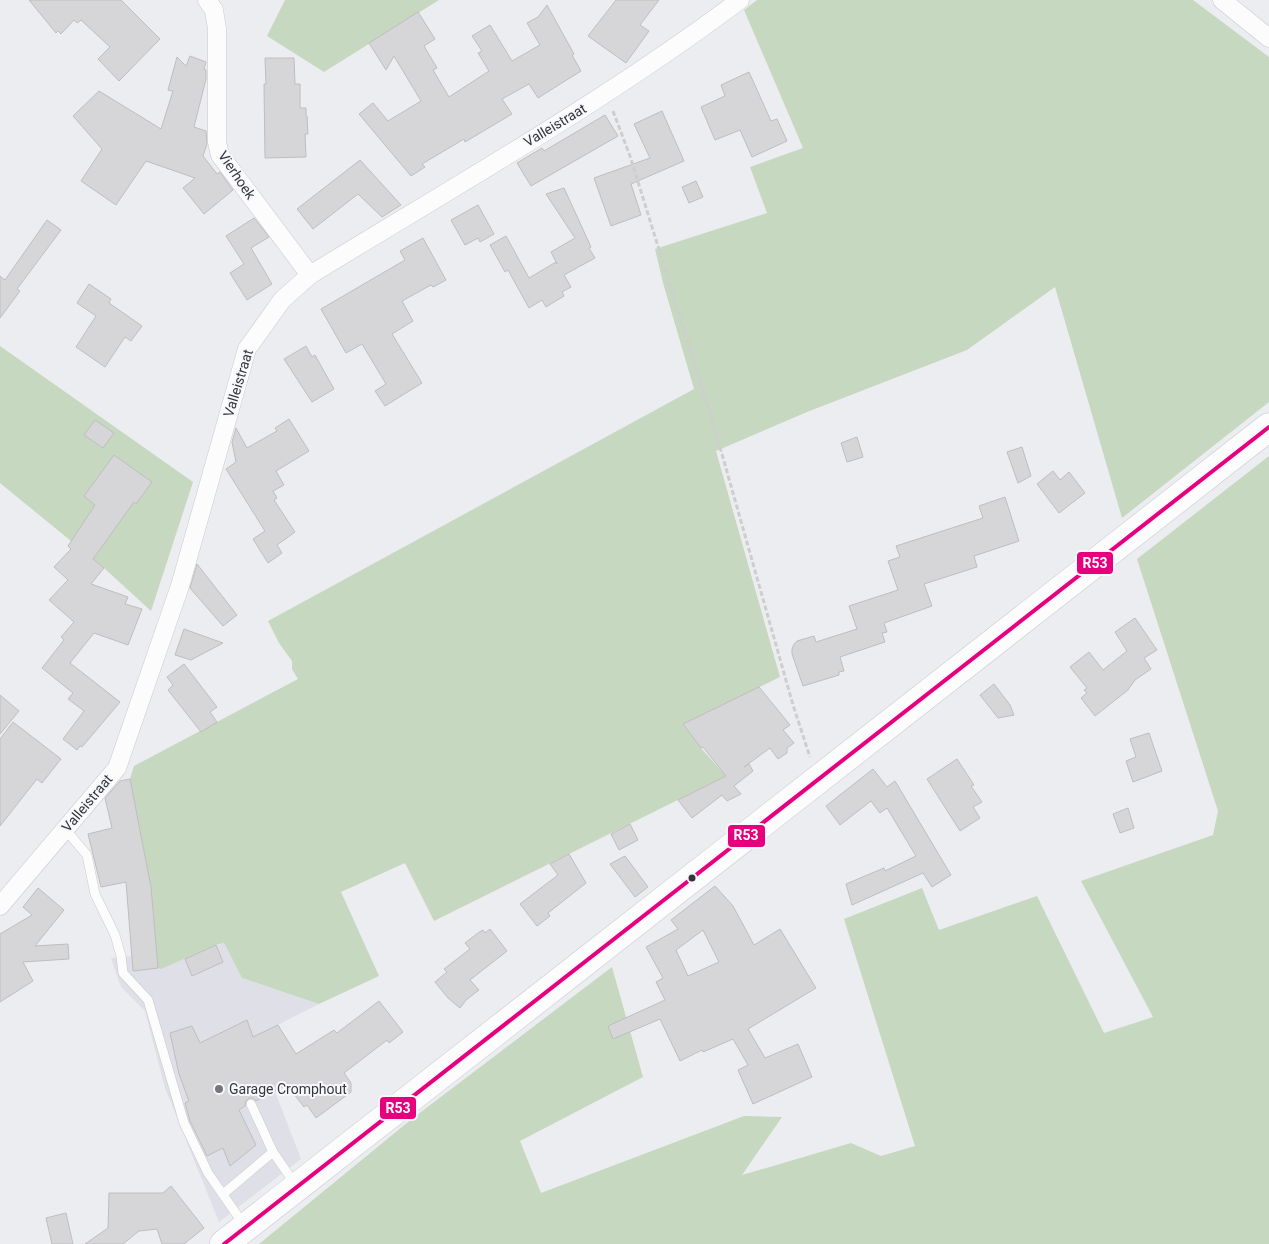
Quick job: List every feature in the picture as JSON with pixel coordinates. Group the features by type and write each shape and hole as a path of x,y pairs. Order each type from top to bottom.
{"main road":[{"path":"224,1244 1269,427"}],"street":[{"name":"Vierhoek","path":"207,0 214,10 217,29 217,142 220,155 310,275"},
{"name":"Valleistraat","path":"0,906 117,768 180,586 247,349 282,300 310,275 607,94 692,36 740,0"},
{"path":"1222,0 1269,38"}],"lane":[{"path":"65,829 86,855 95,894 115,936 121,956 123,973 148,1000 184,1123 208,1174 246,1227"},
{"path":"251,1104 273,1152 297,1187"},
{"path":"223,1194 273,1152"}],"path":[{"path":"607,94 632,165 715,430 793,705 818,780"}],"shaded area":[{"name":"Garage Cromphout","path":"224,943 242,978 319,1004 254,1037 301,1159 219,1222 165,1088 145,1011 121,987 111,958 157,954 158,968"}],"green space":[{"path":"285,0 439,0 324,72 267,36"},
{"path":"757,0 1193,0 1269,57 1269,402 1122,518 1055,287 967,350 807,412 716,451 780,677 683,724 726,776 434,921 405,863 341,892 379,976 319,1004 242,978 224,943 161,969 158,968 151,887 130,779 134,766 298,679 292,669 292,661 279,643 268,621 694,389 655,249 767,213 750,167 803,148 744,10"},
{"path":"0,346 193,482 151,611 104,568 0,483"},
{"path":"1269,456 1269,1244 259,1244 413,1118 612,967 643,1077 520,1141 541,1193 744,1116 782,1117 742,1175 851,1143 881,1156 915,1146 844,919 922,888 939,930 1037,896 1104,1033 1153,1017 1081,881 1213,835 1218,811 1137,559"}],"building":[{"path":"29,0 121,0 160,39 119,81 98,59 110,47 81,20 77,23 74,20 61,34 58,31 56,33"},
{"path":"616,0 659,0 640,25 649,31 626,63 588,36"},
{"path":"547,5 574,54 572,55 581,71 538,98 529,84 502,99 512,114 465,142 464,139 422,164 425,167 411,176 359,114 373,103 388,121 421,101 394,56 386,70 369,43 418,12 435,39 424,46 437,68 433,70 449,97 489,71 478,53 482,51 472,36 490,25 512,61 540,45 527,23 538,17"},
{"path":"190,56 206,62 204,69 206,70 206,79 194,127 206,131 207,144 203,156 217,174 220,172 233,190 204,214 183,188 195,178 146,161 116,205 81,181 102,149 73,116 99,91 161,129 173,91 168,90 177,57 186,66"},
{"path":"265,58 294,58 295,84 300,84 300,108 306,108 307,116 308,134 305,134 306,157 265,158"},
{"path":"749,72 771,121 777,119 787,141 752,157 740,130 715,140 701,107 725,96 721,85"},
{"path":"662,111 684,161 631,184 641,215 611,226 594,178 650,158 634,124"},
{"path":"605,115 618,136 531,186 517,163 542,148 544,151"},
{"path":"360,160 401,205 382,217 358,194 313,229 297,209"},
{"path":"696,181 703,197 689,203 682,187"},
{"path":"564,188 595,258 564,275 571,287 562,292 564,296 546,307 542,300 529,308 508,270 505,272 490,245 506,236 529,278 556,262 551,252 575,238 546,194"},
{"path":"478,205 494,234 480,242 478,238 465,245 451,220"},
{"path":"254,218 269,237 251,248 272,284 247,300 230,273 244,264 226,236"},
{"path":"47,220 61,230 17,289 20,291 0,318 0,276 5,280"},
{"path":"423,238 446,280 433,287 431,285 402,301 413,321 392,334 422,383 385,406 375,391 386,384 362,344 346,353 321,309 405,260 400,251"},
{"path":"89,284 111,299 109,303 142,326 131,341 125,337 105,367 76,347 96,316 77,303"},
{"path":"306,346 312,357 315,355 334,389 312,402 284,359"},
{"path":"289,419 309,451 276,471 284,485 273,491 277,498 274,500 295,532 277,545 282,553 268,563 253,539 265,531 226,469 236,462 232,442 236,428 247,448 277,431 275,428"},
{"path":"95,420 114,433 103,448 84,435"},
{"path":"857,437 863,457 847,462 841,443"},
{"path":"1022,447 1031,476 1018,483 1007,452"},
{"path":"114,455 152,482 136,504 134,502 93,559 104,568 91,584 128,597 125,604 142,609 128,645 94,633 70,663 120,702 82,747 80,746 77,750 63,739 84,711 68,699 73,693 42,668 64,640 61,637 74,622 49,600 68,580 54,567 71,549 68,546 95,505 84,496"},
{"path":"1053,471 1060,480 1069,472 1085,493 1059,513 1037,484"},
{"path":"1005,497 1019,541 974,556 977,567 924,584 932,606 884,623 887,632 882,633 885,642 840,657 844,671 839,672 839,675 803,686 792,654 794,644 797,641 814,636 816,642 857,629 849,606 898,590 888,561 900,557 896,546 983,518 979,506"},
{"path":"197,564 237,615 223,626 190,588"},
{"path":"1135,618 1157,650 1144,658 1151,669 1135,680 1128,690 1095,716 1081,698 1087,693 1084,690 1087,688 1070,667 1089,652 1103,670 1127,651 1115,632"},
{"path":"184,629 223,643 191,660 175,655"},
{"path":"184,664 217,707 210,712 217,722 201,732 168,690 173,685 167,677"},
{"path":"994,684 1010,705 1014,715 998,718 980,695"},
{"path":"759,687 790,725 783,730 794,743 787,748 787,753 778,759 770,748 744,767 749,764 753,771 734,786 741,794 727,801 722,795 692,818 678,800 726,776 683,724"},
{"path":"0,695 19,711 0,734"},
{"path":"13,722 61,759 42,783 37,779 0,826 0,739"},
{"path":"1149,733 1162,771 1133,782 1126,761 1136,757 1130,739"},
{"path":"957,759 974,785 971,786 982,802 973,807 980,818 960,831 927,779"},
{"path":"873,769 887,787 895,781 951,875 932,887 923,873 852,905 846,884 884,868 885,871 916,856 887,808 880,813 871,801 840,825 826,806"},
{"path":"130,779 151,887 158,968 133,971 126,882 101,887 88,834 112,828 105,798 120,781"},
{"path":"1128,808 1134,828 1120,833 1113,814"},
{"path":"630,824 638,840 619,850 611,834"},
{"path":"569,854 586,883 548,913 550,916 537,926 520,904 558,875 550,864"},
{"path":"625,856 648,887 635,897 610,864"},
{"path":"715,886 733,906 754,945 780,929 816,988 748,1029 765,1058 798,1044 812,1077 753,1104 738,1070 748,1065 733,1039 703,1052 702,1050 680,1061 660,1019 613,1039 608,1026 665,1000 656,982 663,978 646,947 678,929 671,920","holes":["703,930 719,962 688,976 676,950"]},
{"path":"38,888 64,910 35,946 68,944 69,959 23,962 33,981 0,1002 0,934 32,915 23,907"},
{"path":"490,929 507,951 470,980 479,990 466,1000 460,1008 448,998 435,982 447,972 444,969 470,949 465,943 483,930 485,933"},
{"path":"216,945 223,962 192,976 185,959"},
{"path":"379,1001 403,1032 389,1043 387,1040 344,1073 351,1083 351,1092 316,1118 307,1105 304,1107 287,1085 256,1101 249,1098 245,1106 239,1110 256,1145 230,1166 223,1148 207,1156 190,1121 185,1103 189,1101 179,1074 170,1033 192,1026 200,1043 247,1020 253,1037 278,1025 296,1054 334,1030 337,1033"},
{"path":"171,1186 204,1228 184,1244 162,1244 157,1229 139,1231 123,1244 85,1244 108,1228 109,1193 163,1193"},
{"path":"66,1213 73,1244 52,1244 46,1218"}],"transit line":[{"name":"R53","path":"224,1244 1269,427"}],"place":[{"name":"Garage Cromphout","path":"219,1089"}]}
